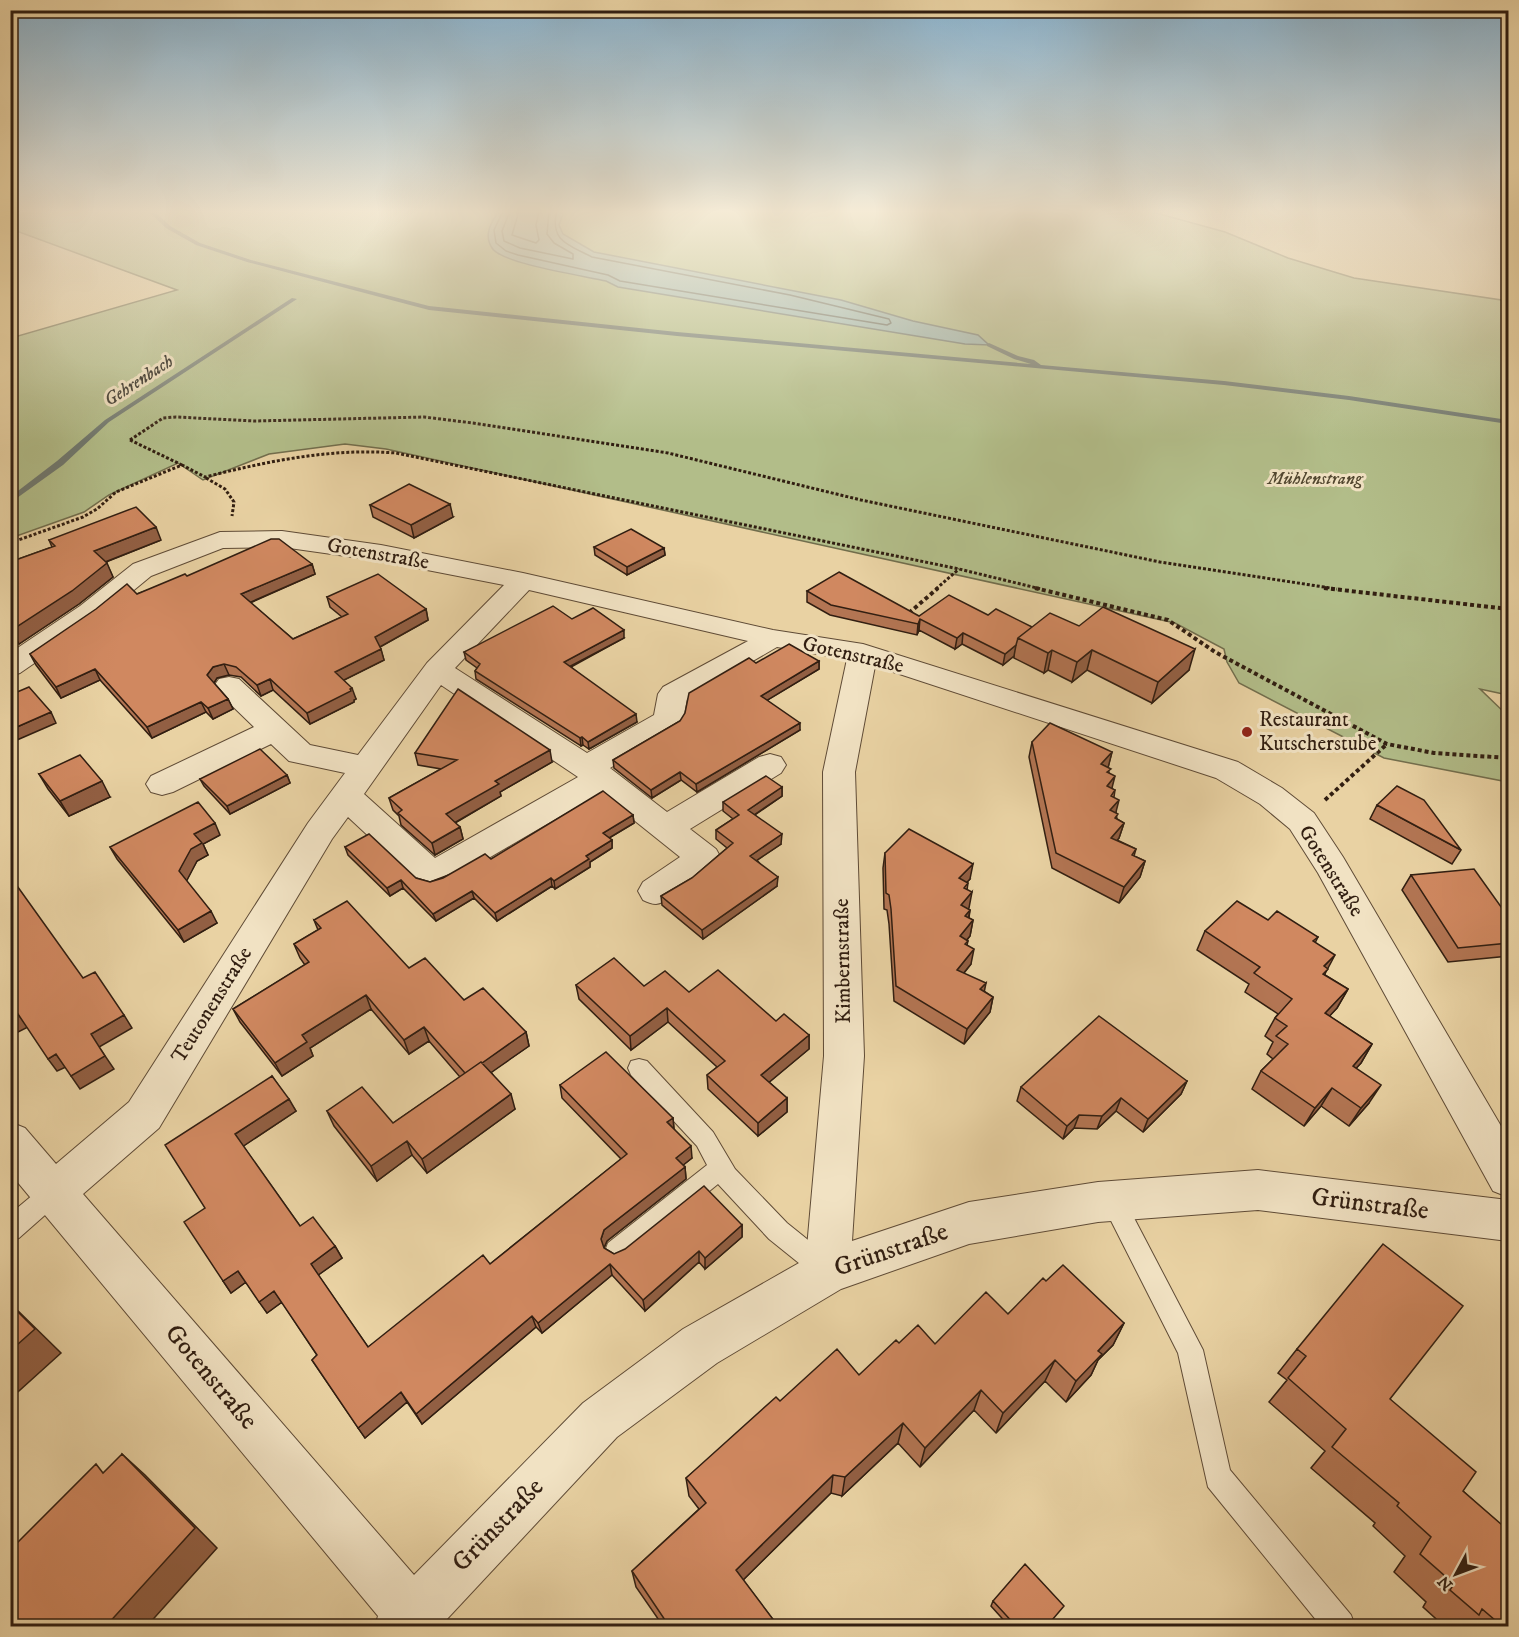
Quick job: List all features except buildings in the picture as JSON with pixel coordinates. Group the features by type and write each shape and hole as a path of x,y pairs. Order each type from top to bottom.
{"street":[{"name":"Gotenstraße","path":"10,667 90,612 142,570 220,540 293,540 381,553 523,581 773,638 863,653 1227,770 1271,796 1302,821 1331,866 1509,1177"},
{"name":"Teutonenstraße","path":"54,1192 144,1115 320,831 347,797 437,669 523,581"},
{"path":"347,797 432,875 594,773 668,720 673,694 773,638"},
{"name":"Kimbernstraße","path":"828,1271 844,1056 839,772 863,653"},
{"path":"437,669 594,773 704,858 655,891"},
{"path":"228,686 300,754 366,767"},
{"path":"162,784 274,730"},
{"path":"666,828 770,765"},
{"name":"Gotenstraße","path":"14,1153 54,1192 412,1622"},
{"name":"Grünstraße","path":"412,1622 600,1420 700,1346 828,1271 969,1223 1113,1201 1258,1190 1509,1221"}],"lane":[{"path":"639,1068 705,1139 728,1177 778,1231 828,1271"},
{"path":"617,1251 722,1167"},
{"path":"10,1230 54,1192"},
{"path":"1113,1201 1190,1350 1218,1478 1340,1626"}],"path":[{"path":"220,540 234,513 234,502 225,489 130,440 163,418 255,421 424,417 668,453 861,500 1160,561 1293,584 1509,609"},
{"path":"205,477 268,460 330,450 364,449 396,453 959,569 1168,620 1215,652 1387,744 1434,753 1509,758"},
{"path":"10,543 83,517 97,509 116,492 182,465"},
{"path":"863,653 959,569"},
{"path":"1302,821 1387,744"}],"green space":[{"name":"Mühlenstrang","path":"170,287 1417,287 1508,301 1508,695 1480,689 1508,716 1508,782 1384,758 1239,683 1227,662 1224,649 1175,623 386,449 345,444 269,454 203,480 178,463 109,495 84,512 11,538 11,338 177,290"}],"water":[{"path":"620,287 776,287 841,300 913,321 978,335 989,345 965,344"}],"waterway":[{"name":"Mühlenstrang","path":"350,287 429,308 677,334 1039,366"},
{"name":"Gehrenbach","path":"10,501 60,463 107,421 294,299"},
{"path":"989,345 1039,366"},
{"name":"Mühlenstrang","path":"1039,366 1224,383 1349,398 1508,422"}],"place":[{"name":"Restaurant Kutscherstube","path":"1247,732"}]}
